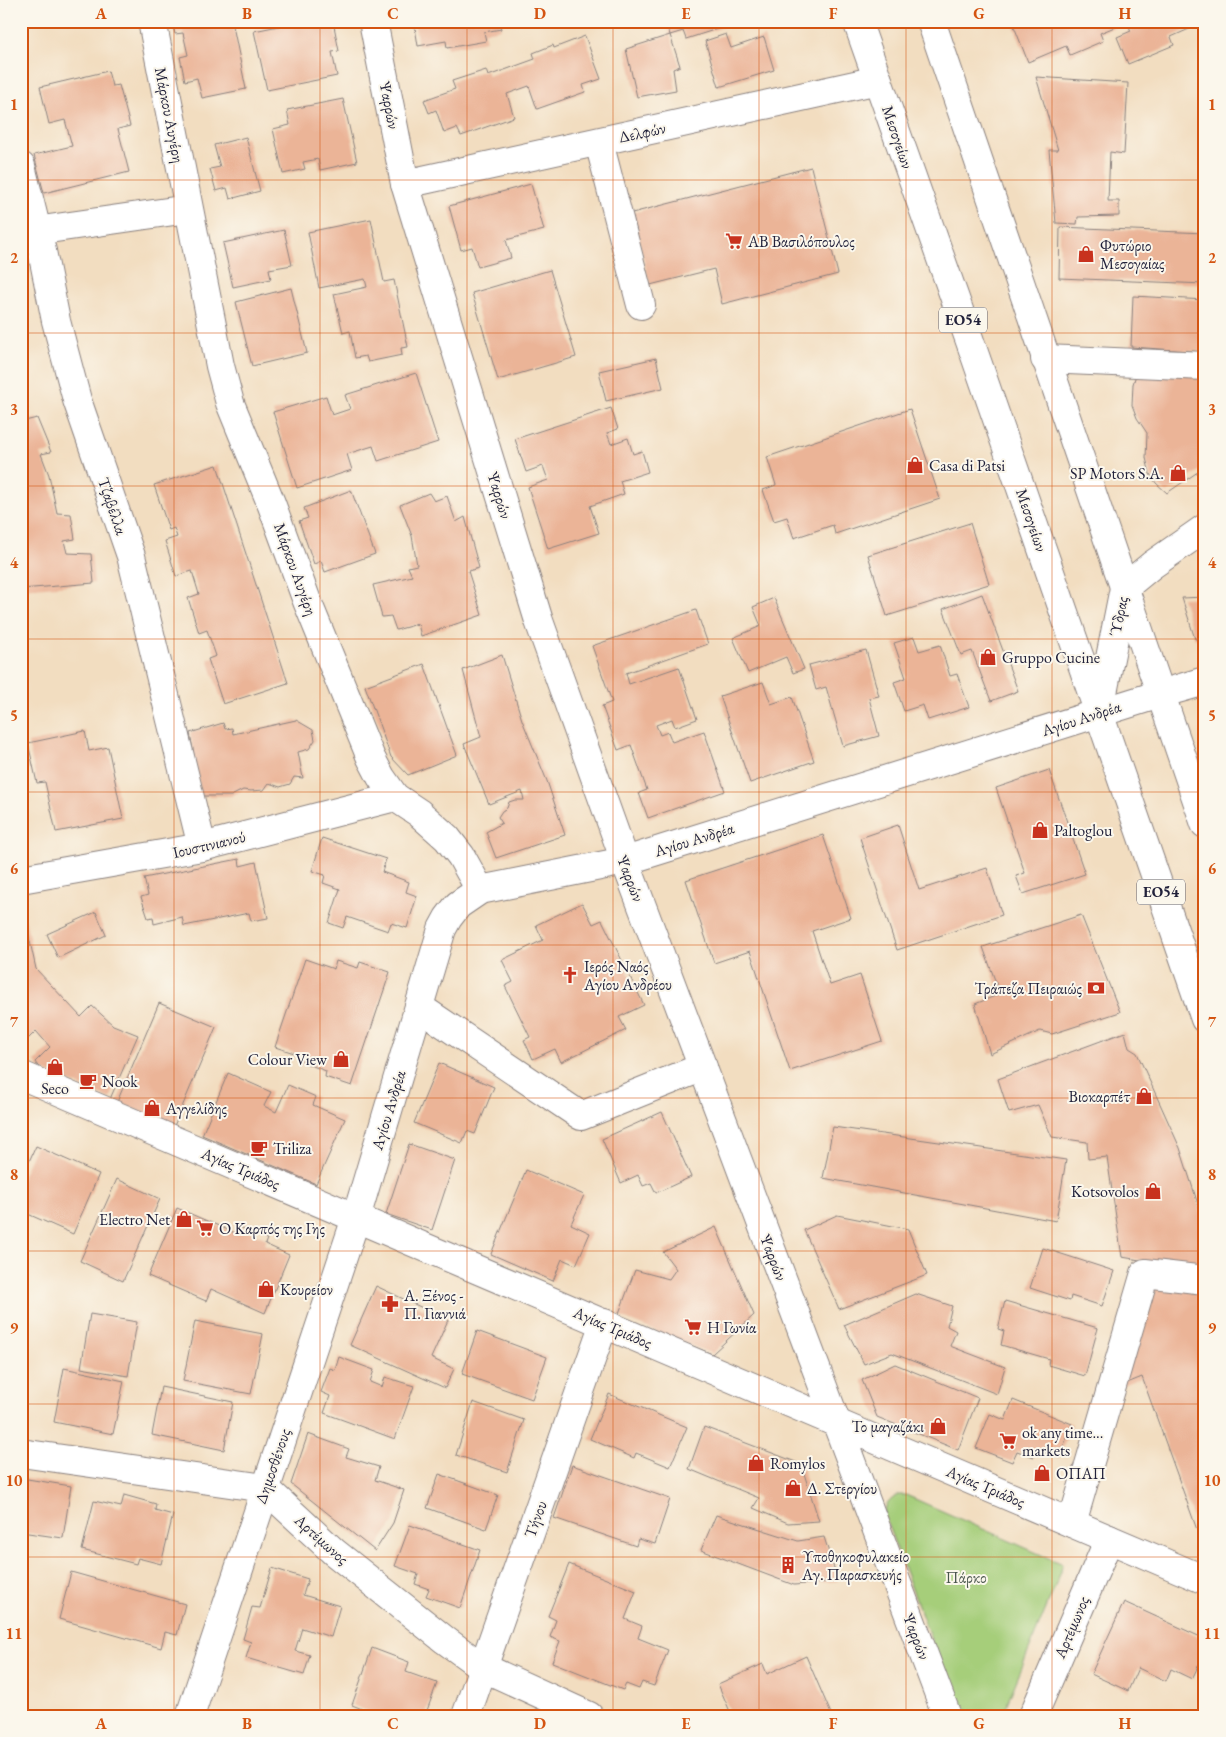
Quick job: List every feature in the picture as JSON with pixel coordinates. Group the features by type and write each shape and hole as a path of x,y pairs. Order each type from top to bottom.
{"street":[{"name":"Μάρκου Αυγέρη","path":"152,21 220,366 230,403 271,503 307,601 371,758 395,797 419,813 448,838 461,856 480,890"},
{"name":"Ψαρρών","path":"374,21 405,184 538,622 625,861 948,1716"},
{"name":"Μεσογείων","path":"857,21 1205,1019"},
{"path":"931,21 1205,824"},
{"name":"Δελφών","path":"405,184 878,80"},
{"path":"599,142 641,305"},
{"name":"Τζαβέλλα","path":"21,166 29,232 56,321 77,400 131,556 202,847"},
{"path":"29,232 188,209"},
{"path":"1045,358 1205,366"},
{"name":"Ύδρας","path":"1099,713 1124,588 1152,565 1205,528"},
{"name":"Αγίου Ανδρέα","path":"356,1218 442,929 458,905 480,890 625,861 1205,681"},
{"name":"Ιουστινιανού","path":"21,879 202,847 395,797"},
{"path":"419,1007 581,1116 703,1067"},
{"name":"Αγίας Τριάδος","path":"21,1075 1205,1580"},
{"name":"Δημοσθένους","path":"190,1716 356,1218"},
{"path":"1072,1523 1146,1273 1205,1280"},
{"name":"Τήνου","path":"466,1716 604,1323"},
{"path":"21,1453 265,1488"},
{"name":"Αρτέμωνος","path":"265,1488 334,1552 482,1667 589,1716"},
{"name":"Αρτέμωνος","path":"1033,1716 1108,1539"}],"green space":[{"name":"Πάρκο","path":"898,1495 906,1495 1062,1564 1061,1572 1002,1716 960,1716 884,1515 888,1503"}],"building":[{"path":"172,21 232,21 246,89 202,98 197,78 185,81 180,57 188,55 183,33 175,34"},
{"path":"303,21 333,21 339,51 332,52 337,76 267,90 254,31"},
{"path":"414,21 499,21 501,29 484,32 486,41 447,48 446,41 418,46"},
{"path":"666,21 739,22 686,39 683,31 670,35"},
{"path":"1012,21 1194,21 1196,26 1171,37 1174,45 1128,64 1117,37 1131,31 1127,22 1100,33 1103,41 1070,55 1066,46 1028,62"},
{"path":"726,34 731,48 764,37 774,70 719,87 705,41"},
{"path":"670,35 680,66 673,69 676,90 637,97 626,49"},
{"path":"585,36 601,79 583,85 585,92 537,109 529,86 507,94 514,117 461,136 457,128 444,133 436,110 429,113 424,100 455,89 452,81 486,70 488,76 535,59 533,53 553,45 554,48"},
{"path":"108,71 112,86 119,85 130,126 118,129 129,172 44,193 34,155 72,146 65,120 49,124 40,87"},
{"path":"1036,77 1128,83 1124,154 1110,152 1108,201 1119,201 1119,216 1078,217 1077,224 1056,223 1049,150 1058,150"},
{"path":"343,99 357,162 320,170 318,159 303,162 305,169 283,174 273,129 290,125 287,110"},
{"path":"246,137 260,191 230,199 227,188 216,191 210,169 220,167 214,145"},
{"name":"ΑΒ Βασιλόπουλος","path":"811,167 838,274 722,304 714,269 650,285 632,213"},
{"path":"531,184 544,230 506,240 511,258 478,267 472,247 461,250 449,206"},
{"path":"371,219 384,282 394,280 408,347 401,348 402,355 368,362 366,356 355,358 350,331 343,333 334,294 367,287 365,279 319,288 308,232"},
{"path":"1060,227 1205,233 1205,284 1059,278"},
{"path":"284,230 292,265 269,269 271,279 233,287 223,243"},
{"path":"550,270 576,357 498,380 472,293"},
{"path":"291,288 307,353 252,366 236,302"},
{"path":"1133,296 1205,300 1204,352 1131,347"},
{"path":"656,358 663,388 606,401 599,371"},
{"path":"1138,369 1205,372 1205,467 1167,493 1156,483 1150,474 1146,458 1147,433 1137,418 1132,405 1133,384"},
{"path":"416,373 438,442 378,461 373,446 347,454 352,470 297,488 273,412 326,396 332,415 350,409 345,395"},
{"path":"21,381 27,400 21,402"},
{"path":"611,408 618,429 607,433 611,444 628,438 633,454 642,451 648,472 620,481 624,494 590,506 599,533 548,549 528,487 548,480 543,466 526,472 515,439"},
{"path":"910,409 940,499 835,534 833,525 794,538 787,517 774,521 763,490 776,485 767,457"},
{"path":"37,418 51,452 41,454 49,475 57,513 71,514 75,539 64,541 67,553 91,554 94,583 21,589 21,422"},
{"path":"217,465 288,683 223,704 208,659 216,656 207,630 199,633 188,598 199,594 192,571 176,576 165,541 177,537 174,528 169,530 154,485"},
{"path":"351,490 375,554 325,572 321,561 314,564 299,521 308,518 304,508"},
{"path":"429,493 434,501 447,496 456,522 465,517 479,568 468,571 482,615 421,636 418,624 396,630 391,616 382,617 373,585 412,576 408,567 417,565 412,536 400,505"},
{"path":"970,523 989,584 887,616 868,555"},
{"path":"982,594 1018,691 991,701 972,651 961,655 943,609"},
{"path":"1205,597 1205,640 1195,639 1182,598"},
{"path":"774,598 804,669 793,673 786,657 748,673 733,638 761,626 753,607"},
{"path":"696,610 708,644 626,673 629,684 679,667 697,719 675,727 672,719 656,725 660,735 668,732 672,742 704,731 725,791 648,818 639,793 647,790 631,745 618,750 602,706 612,702 592,646"},
{"path":"914,637 919,651 940,645 950,676 957,674 969,707 928,720 923,705 904,711 894,682 906,678 894,643"},
{"path":"866,650 879,696 869,698 879,736 843,746 826,687 816,690 809,665"},
{"path":"502,655 522,720 547,781 565,835 496,858 486,832 502,823 498,817 507,808 509,802 524,800 522,791 489,804 464,744 481,737 463,670"},
{"path":"424,664 457,755 408,775 391,757 365,686"},
{"path":"763,682 771,704 792,697 814,761 750,783 720,696"},
{"path":"296,720 313,730 315,740 309,749 298,752 303,778 294,777 290,784 280,787 269,783 264,790 243,790 231,796 201,796 190,733 223,723 225,729 232,728 233,734"},
{"path":"85,731 89,751 108,747 123,819 56,832 45,782 37,783 28,743"},
{"name":"Paltoglou","path":"1049,770 1085,874 1023,894 1016,876 1025,873 996,788"},
{"path":"898,825 919,890 987,868 1002,915 897,950 860,838"},
{"path":"823,835 851,918 812,931 830,985 860,975 882,1041 790,1071 750,951 714,963 686,880"},
{"path":"322,838 386,859 382,872 409,882 406,892 417,896 407,928 391,923 388,931 347,917 343,928 329,923 340,889 323,883 325,875 312,871"},
{"path":"239,859 240,866 256,862 268,918 251,921 249,913 184,926 182,917 154,924 153,917 148,918 141,897 148,895 144,878"},
{"path":"582,903 593,924 602,920 644,1005 619,1017 626,1030 561,1062 555,1049 533,1059 524,1040 530,1037 505,986 513,982 502,960 543,940 536,925"},
{"path":"96,912 106,935 58,958 47,934"},
{"path":"24,914 36,969 81,1017 92,1006 113,1025 138,1035 110,1099 40,1069 35,1062 50,1047 36,1031 24,1043 21,1042 21,915"},
{"path":"1081,915 1120,1012 1052,1034 1040,1031 990,1054 975,1004 1000,994 983,947"},
{"path":"305,959 334,969 336,961 358,968 360,962 390,972 352,1086 325,1077 326,1071 302,1062 304,1056 275,1047"},
{"path":"159,1003 216,1027 174,1126 117,1102"},
{"path":"1125,1032 1129,1048 1137,1053 1180,1148 1205,1226 1205,1271 1122,1257 1107,1157 1088,1159 1087,1142 1052,1137 1038,1105 1009,1113 998,1079"},
{"path":"439,1063 494,1087 475,1134 467,1131 462,1143 414,1123"},
{"path":"228,1073 271,1092 264,1106 276,1112 288,1085 316,1097 313,1105 345,1119 316,1184 202,1135"},
{"path":"662,1112 691,1177 656,1193 651,1183 643,1186 638,1175 621,1183 602,1139"},
{"path":"833,1127 1066,1160 1056,1221 823,1178"},
{"path":"409,1144 455,1160 432,1230 386,1214"},
{"path":"36,1146 99,1174 73,1234 21,1211 21,1179"},
{"path":"526,1170 584,1195 571,1224 590,1233 576,1265 562,1259 553,1281 491,1254"},
{"path":"117,1179 160,1199 123,1281 80,1261"},
{"path":"177,1208 235,1233 237,1226 267,1239 265,1244 289,1255 265,1313 211,1289 206,1301 148,1276"},
{"path":"837,1215 908,1229 927,1275 839,1309 804,1230"},
{"path":"716,1227 754,1315 712,1354 618,1316 635,1270 669,1279 676,1269 663,1252"},
{"path":"1043,1248 1114,1271 1102,1306 1071,1296 1070,1301 1030,1288"},
{"path":"1149,1284 1205,1291 1205,1552 1142,1377 1120,1386"},
{"path":"376,1286 448,1320 431,1358 454,1369 445,1388 350,1345"},
{"path":"916,1294 952,1306 947,1326 956,1331 950,1346 1005,1367 997,1394 892,1353 864,1364 844,1325"},
{"path":"1005,1301 1098,1328 1085,1376 1048,1365 1049,1359 1001,1345 1004,1331 998,1329"},
{"path":"90,1314 137,1322 128,1376 81,1368"},
{"path":"195,1321 263,1334 251,1394 183,1381"},
{"path":"477,1331 547,1357 532,1399 462,1374"},
{"path":"339,1357 374,1370 370,1382 382,1387 385,1377 414,1386 395,1439 324,1413 330,1396 321,1392 330,1368 335,1370"},
{"path":"895,1364 978,1398 958,1450 877,1417 862,1380"},
{"path":"64,1368 124,1381 113,1434 54,1422"},
{"path":"161,1387 233,1402 224,1450 152,1435"},
{"path":"609,1394 687,1427 670,1467 636,1453 634,1458 590,1439"},
{"path":"1013,1400 1072,1424 1059,1458 1037,1449 1034,1457 1017,1451 1012,1462 976,1448 990,1414 1005,1420"},
{"path":"473,1402 524,1420 507,1472 456,1455"},
{"path":"704,1427 801,1464 819,1521 788,1523 753,1508 759,1498 689,1469"},
{"path":"308,1434 349,1449 346,1457 379,1467 375,1480 404,1490 393,1523 375,1551 291,1484"},
{"path":"572,1465 670,1499 655,1544 638,1539 636,1546 554,1518"},
{"path":"439,1474 498,1495 486,1529 427,1508"},
{"path":"21,1478 71,1486 63,1538 21,1532"},
{"path":"124,1495 156,1504 155,1510 173,1515 161,1564 138,1558 136,1564 82,1550 94,1501 121,1507"},
{"name":"Υποθηκοφυλακείο Αγ. Παρασκευής","path":"716,1515 798,1541 824,1537 838,1581 794,1585 701,1550"},
{"path":"410,1525 480,1550 460,1608 426,1596 429,1589 415,1584 418,1574 395,1566"},
{"path":"569,1564 636,1591 625,1619 642,1626 638,1638 668,1650 654,1686 642,1682 639,1689 626,1684 623,1690 552,1662 560,1641 550,1637 556,1620 548,1616"},
{"path":"272,1568 308,1579 303,1595 340,1606 331,1637 302,1628 295,1651 310,1655 304,1675 246,1658 251,1642 243,1639 252,1607 260,1608"},
{"path":"71,1572 185,1604 177,1635 165,1632 161,1648 59,1619"},
{"path":"1124,1602 1205,1639 1205,1652 1192,1679 1171,1669 1166,1681 1138,1668 1128,1691 1091,1674"},
{"path":"372,1648 409,1662 406,1672 437,1683 425,1716 380,1716 352,1705"},
{"path":"806,1656 832,1716 732,1716 718,1684 763,1664 767,1674"}],"place":[{"name":"ΑΒ Βασιλόπουλος","path":"734,241"},
{"name":"Φυτώριο Μεσογαίας","path":"1086,254"},
{"name":"Casa di Patsi","path":"915,465"},
{"name":"SP Motors S.A.","path":"1178,473"},
{"name":"Gruppo Cucine","path":"988,657"},
{"name":"Paltoglou","path":"1040,830"},
{"name":"Ιερός Ναός Αγίου Ανδρέου","path":"570,975"},
{"name":"Τράπεζα Πειραιώς","path":"1096,988"},
{"name":"Colour View","path":"341,1059"},
{"name":"Seco","path":"55,1067"},
{"name":"Nook","path":"88,1081"},
{"name":"Βιοκαρπέτ","path":"1144,1096"},
{"name":"Αγγελίδης","path":"152,1108"},
{"name":"Triliza","path":"259,1148"},
{"name":"Kotsovolos","path":"1153,1191"},
{"name":"Electro Net","path":"184,1219"},
{"name":"Ο Καρπός της Γης","path":"205,1228"},
{"name":"Κουρείον","path":"266,1289"},
{"name":"Α. Ξένος - Π. Γιαννιά","path":"390,1304"},
{"name":"Η Γωνία","path":"693,1327"},
{"name":"Το μαγαζάκι","path":"938,1426"},
{"name":"ok any time... markets","path":"1008,1441"},
{"name":"Romylos","path":"756,1463"},
{"name":"ΟΠΑΠ","path":"1042,1473"},
{"name":"Δ. Στεργίου","path":"793,1488"},
{"name":"Υποθηκοφυλακείο Αγ. Παρασκευής","path":"788,1565"}]}
